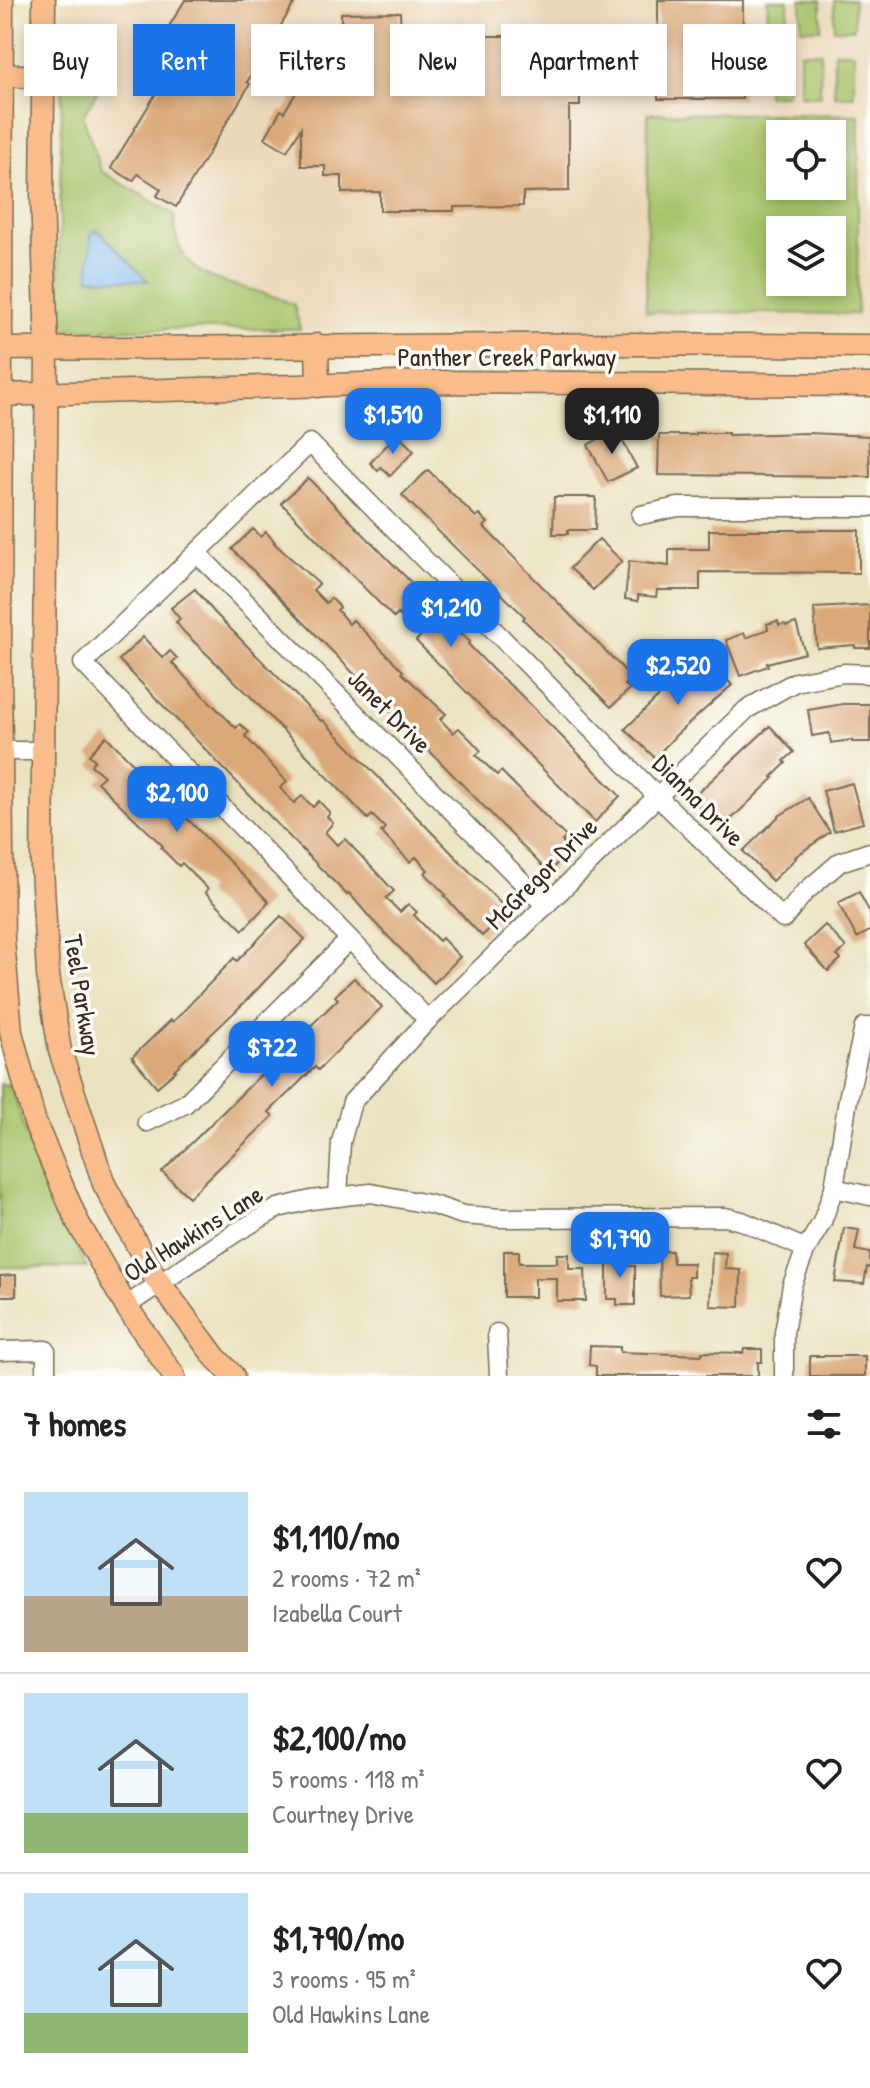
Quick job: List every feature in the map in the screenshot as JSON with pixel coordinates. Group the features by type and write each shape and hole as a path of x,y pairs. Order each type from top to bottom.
{"main road":[{"path":"2,0 0,751 3,940 11,1032 35,1123 77,1221 126,1306 174,1376"},
{"name":"Teel Parkway","path":"44,0 44,24"},
{"path":"1,75 24,76"},
{"name":"Teel Parkway","path":"44,96 42,195 47,395 43,907 48,975 60,1051 104,1184 160,1284 233,1376"},
{"path":"633,344 633,383"},
{"path":"317,345 318,386"},
{"name":"Panther Creek Parkway","path":"0,349 317,345 870,346"},
{"name":"Panther Creek Parkway","path":"0,395 431,382 870,385"}],"street":[{"name":"Dianna Drive","path":"197,553 310,443 657,796 783,919 823,875 840,862 870,852"},
{"path":"641,515 678,507 870,507"},
{"path":"197,553 83,663 428,1020"},
{"name":"Janet Drive","path":"197,553 546,906"},
{"name":"McGregor Drive","path":"338,1197 341,1142 352,1102 428,1020 747,709 795,682 844,673 870,674"},
{"path":"0,751 44,751"},
{"path":"147,1122 185,1104 350,939"},
{"path":"784,1376 784,1333 792,1285 806,1249 822,1222 834,1188 848,1099 867,1027"},
{"path":"834,1188 870,1196"},
{"name":"Old Hawkins Lane","path":"126,1306 278,1208 371,1193 433,1205 463,1215 501,1218 725,1217 742,1221 806,1249"},
{"path":"497,1333 499,1376"},
{"path":"0,1351 46,1350 46,1376"}],"shaded area":[{"path":"63,0 870,0 870,330 58,329 62,96 117,96 117,24 63,24"}],"green space":[{"path":"768,0 788,0 788,24 767,24"},
{"path":"801,0 821,0 821,29 801,29"},
{"path":"834,0 854,0 854,29 834,29"},
{"path":"800,52 821,52 820,96 800,95"},
{"path":"834,52 854,52 854,96 834,96"},
{"path":"62,96 95,96 83,116 101,171 174,214 177,239 185,258 199,270 215,279 294,305 300,329 58,329"},
{"path":"648,113 859,115 857,314 646,312"},
{"path":"0,1084 11,1085 27,1137 87,1268 0,1267"}],"water":[{"path":"98,230 148,281 89,278 91,233"}],"building":[{"path":"185,0 296,0 282,24 251,24 251,75 247,82 250,84 176,207 157,196 161,189 138,174 133,181 111,168 154,96 235,96 235,24 170,24"},
{"path":"658,0 743,0 743,24 683,24 683,96 742,96 742,99 658,99 658,96 667,96 667,24 658,24"},
{"path":"400,12 401,24 390,24 390,96 485,96 485,36 501,36 501,96 580,96 580,106 569,106 569,191 523,192 523,206 454,207 454,211 380,211 380,192 342,193 342,176 325,176 325,166 301,166 301,128 287,151 265,138 281,110 284,112 294,96 374,96 374,24 341,24 341,13"},
{"path":"616,429 637,468 608,482 588,445"},
{"path":"397,434 414,451 390,476 381,467 378,471 370,463"},
{"path":"659,435 869,436 870,477 658,475"},
{"path":"428,470 476,517 479,514 488,523 484,527 632,678 625,685 630,689 611,707 402,495"},
{"path":"308,478 620,796 595,822 416,641 423,633 407,618 405,621 398,614 394,618 281,503"},
{"path":"554,497 596,497 595,530 568,530 568,534 553,534"},
{"path":"253,529 261,537 266,532 319,584 313,590 326,603 331,598 349,624 353,620 402,673 446,714 440,719 453,733 459,728 481,751 476,755 497,775 501,771 566,837 562,841 570,851 548,872 232,549"},
{"path":"709,530 859,530 859,573 700,572 700,590 657,590 656,597 638,595 638,601 625,599 629,561 669,566 669,549 709,549"},
{"path":"599,539 622,561 593,590 570,568"},
{"path":"195,589 214,612 508,911 482,936 444,896 416,857 410,862 381,832 385,828 372,815 368,819 183,631 176,622 180,619 171,608"},
{"path":"870,605 870,648 855,648 855,645 817,648 814,608"},
{"path":"778,621 779,625 786,626 796,623 805,653 767,663 768,666 740,676 726,640 744,633 746,638 768,629 767,624"},
{"path":"143,637 163,658 170,651 177,658 172,663 186,678 236,728 240,724 249,732 245,736 287,782 280,788 294,803 302,796 313,807 319,801 330,813 327,817 333,823 325,832 337,845 345,839 394,891 386,898 400,912 408,904 417,912 414,915 439,941 442,938 460,957 434,983 119,660"},
{"path":"709,661 732,685 655,758 625,729 677,679 679,681 700,662 703,666"},
{"path":"843,704 870,704 870,742 852,740 831,743 829,733 812,736 808,710"},
{"path":"770,726 794,752 784,761 786,763 774,778 721,829 691,799"},
{"path":"106,736 269,902 243,930 205,892 208,889 182,863 179,866 161,848 163,846 97,782 104,776 91,765 95,760 89,755"},
{"path":"852,783 863,823 834,831 823,791"},
{"path":"808,798 830,832 795,857 772,881 743,851 779,816"},
{"path":"859,892 870,913 870,931 857,938 838,903"},
{"path":"281,916 305,939 157,1087 132,1057 171,1020 173,1022 234,958 237,961"},
{"path":"825,925 846,947 837,956 841,959 828,971 804,945"},
{"path":"354,978 382,1007 318,1070 315,1067 269,1112 273,1116 189,1197 162,1172 338,999 335,996"},
{"path":"844,1228 859,1230 855,1250 870,1253 870,1268 867,1267 864,1284 835,1282"},
{"path":"504,1251 519,1251 519,1263 557,1263 557,1254 569,1254 569,1269 585,1269 586,1301 557,1301 557,1278 535,1278 535,1297 504,1297"},
{"path":"607,1251 620,1251 620,1266 635,1266 635,1305 617,1305 617,1299 607,1299"},
{"path":"659,1251 672,1251 673,1263 693,1263 693,1277 688,1277 689,1295 660,1296"},
{"path":"712,1252 726,1253 725,1269 741,1270 740,1307 710,1306"},
{"path":"16,1275 16,1296 0,1296 0,1276"},
{"path":"590,1346 620,1347 620,1352 702,1355 702,1352 743,1353 744,1349 762,1349 762,1362 758,1362 758,1376 596,1376 596,1366 589,1365"},
{"path":"810,1356 865,1356 865,1376 810,1376"}]}
